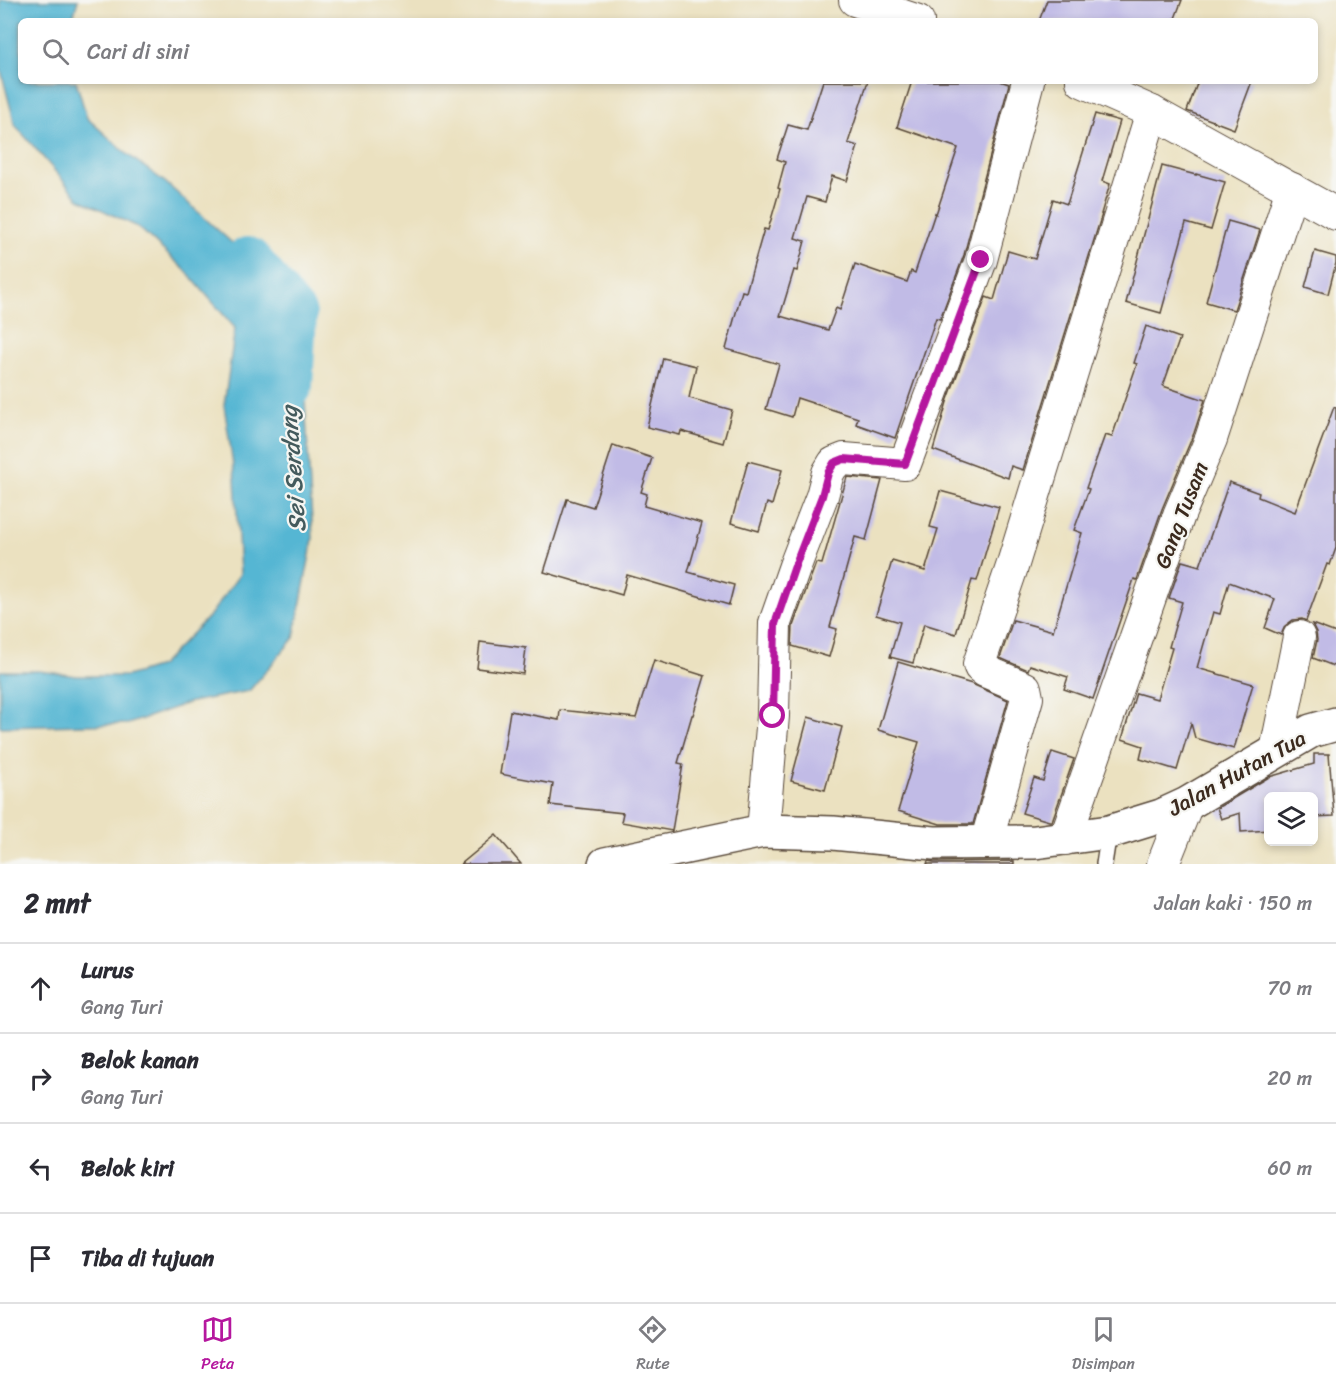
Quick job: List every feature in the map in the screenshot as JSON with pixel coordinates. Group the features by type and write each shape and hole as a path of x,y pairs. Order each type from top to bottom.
{"street":[{"path":"855,0 909,18"},
{"path":"763,831 773,716 775,624 795,566 822,496 828,473 834,463 844,459 905,464 981,260 1027,84"},
{"path":"1089,84 1152,112 1336,214"},
{"path":"986,843 1027,698 1024,688 985,671 979,664 1012,567 1152,112"},
{"name":"Gang Tusam","path":"1042,848 1211,439 1292,189"},
{"path":"1276,751 1299,637"},
{"name":"Jalan Hutan Tua","path":"611,863 763,831 833,833 934,843 986,843 1042,848 1106,848 1161,816 1187,804 1311,730 1336,724"},
{"path":"1163,864 1187,804"}],"water":[{"path":"0,0 78,0 73,18 18,18 18,84 77,84 87,118 127,154 165,182 230,241 278,276 300,340 313,539 294,638 249,691 191,702 128,724 0,727 0,671 39,671 77,676 127,676 160,666 211,614 240,574 235,478 224,405 235,328 185,270 138,227 79,199 15,125 0,67"}],"building":[{"path":"1047,0 1182,0 1175,18 1040,18"},
{"path":"822,84 867,84 848,143 858,146 847,181 832,176 825,202 807,197 795,238 805,241 797,271 794,270 780,316 828,330 836,308 840,310 855,264 907,282 911,271 915,273 936,214 958,148 897,127 911,84 1009,84 964,255 940,319 936,318 895,438 856,424 858,418 797,398 792,417 766,409 779,364 726,349 742,291 746,292 764,229 768,230 780,189 778,188 785,162 777,159 788,125 807,130"},
{"path":"1197,84 1251,84 1234,129 1187,111"},
{"path":"1095,114 1120,121 1102,181 1110,184 1023,470 1011,466 1008,478 933,450 947,402 986,297 994,300 1008,251 1035,259 1053,199 1067,204"},
{"path":"1162,166 1225,182 1211,230 1186,223 1161,313 1126,303"},
{"path":"1228,221 1260,230 1234,310 1206,302"},
{"path":"1315,251 1336,257 1328,294 1305,287"},
{"path":"1146,326 1180,338 1163,386 1205,400 1137,580 1134,579 1093,699 1064,689 1068,677 1030,665 1028,670 1000,658 1013,620 1053,631 1082,533 1074,530 1089,489 1086,488 1105,435 1112,437 1137,364 1134,363"},
{"path":"663,358 696,366 689,398 732,410 723,443 681,431 680,435 647,427"},
{"path":"1334,407 1336,408 1336,548 1330,565 1327,564 1306,621 1293,620 1285,626 1281,635 1265,628 1275,599 1229,582 1220,614 1213,612 1197,668 1253,684 1234,749 1195,738 1191,723 1177,770 1140,759 1143,746 1122,739 1136,693 1157,699 1182,602 1169,598 1182,561 1200,566 1229,482 1259,493 1258,497 1295,512"},
{"path":"613,445 652,458 641,492 647,494 644,506 702,523 688,572 734,585 729,605 627,575 622,595 544,572 567,499 593,507"},
{"path":"748,461 782,470 772,505 767,503 759,531 731,523"},
{"path":"847,477 882,480 866,540 855,537 830,627 837,629 829,657 792,646 793,626 816,563 822,564"},
{"path":"940,491 999,507 977,581 972,580 956,634 924,624 913,663 890,657 900,622 876,615 892,561 925,571 938,529 930,527"},
{"path":"1312,624 1336,633 1336,667 1313,658 1317,640"},
{"path":"480,642 526,648 523,674 477,668"},
{"path":"654,660 705,676 678,763 683,764 672,831 621,822 623,813 550,805 553,784 500,774 510,711 559,720 560,710 636,718"},
{"path":"898,662 972,684 1008,700 973,824 940,824 898,811 919,742 878,730"},
{"path":"808,717 842,727 825,790 791,781"},
{"path":"1052,752 1074,759 1052,821 1049,821 1022,813 1034,778 1043,781"},
{"path":"1314,754 1329,754 1334,816 1318,817 1318,792 1264,792 1264,830 1241,832 1240,813 1221,819 1217,808 1269,777 1314,764"},
{"path":"496,835 521,864 461,864"},
{"path":"928,861 1014,861 1014,864 927,864"}],"waterway":[{"name":"Sei Serdang","path":"248,261 293,315 289,385"}],"route":[{"path":"773,716 775,624 813,523 828,473 834,463 844,459 905,464 981,260"}]}
